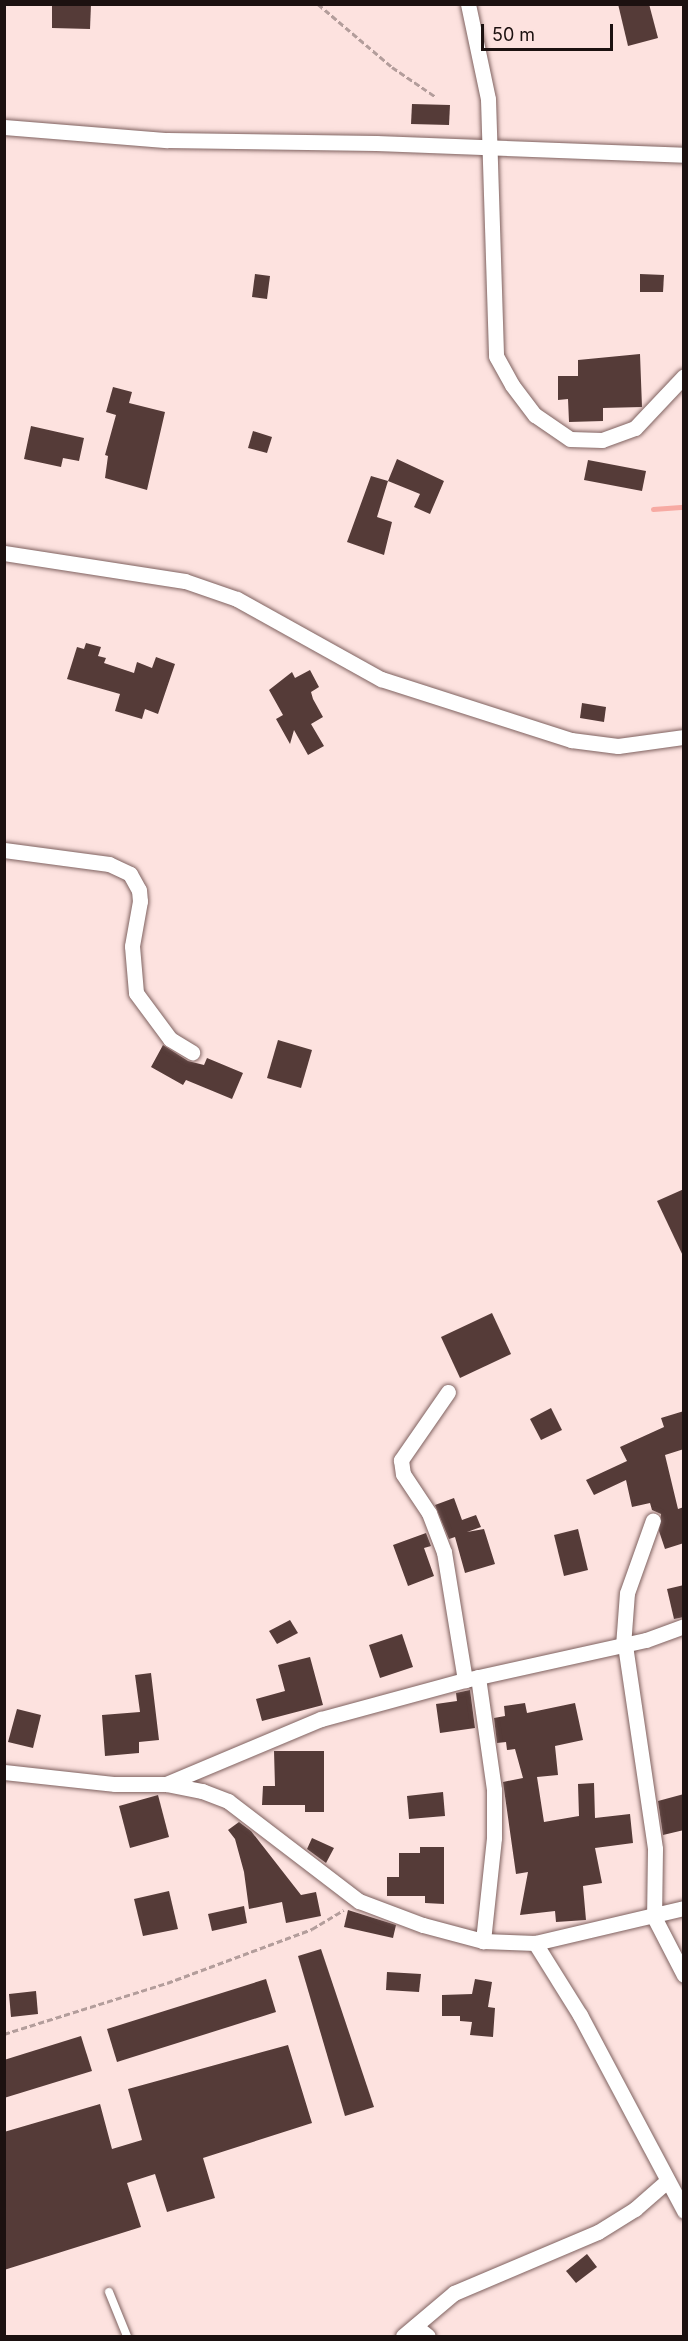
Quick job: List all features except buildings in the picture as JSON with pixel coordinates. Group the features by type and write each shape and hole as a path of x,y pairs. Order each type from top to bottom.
{"street":[{"path":"468,4 488,99 496,356 535,415 570,439 602,440 635,428 684,376"},
{"path":"4,127 167,140 684,154"},
{"path":"4,553 185,581 237,599 381,679 571,740 618,746 684,737"},
{"path":"4,850 109,864 130,874 140,901 131,955 136,993 170,1039 192,1052"},
{"path":"447,1392 401,1460 403,1474 429,1513 444,1552 494,1790 494,1838 483,1941"},
{"path":"653,1520 629,1584 624,1645 655,1849 654,1917 684,1975"},
{"path":"166,1784 321,1719 472,1679 624,1645 684,1626"},
{"path":"4,1772 115,1784 166,1784 228,1801 358,1901 423,1925 483,1941 535,1943 654,1917 684,1908"},
{"path":"535,1943 580,2015 667,2181 681,2203"},
{"path":"409,2331 454,2293 598,2232 635,2209 667,2181"},
{"path":"409,2331 428,2337"}],"lane":[{"path":"109,2292 127,2337"}],"path":[{"path":"318,4 392,67 436,97"},
{"path":"4,2034 167,1983 263,1948 312,1929 358,1901"}],"waterway":[{"path":"653,509 684,507"}]}
